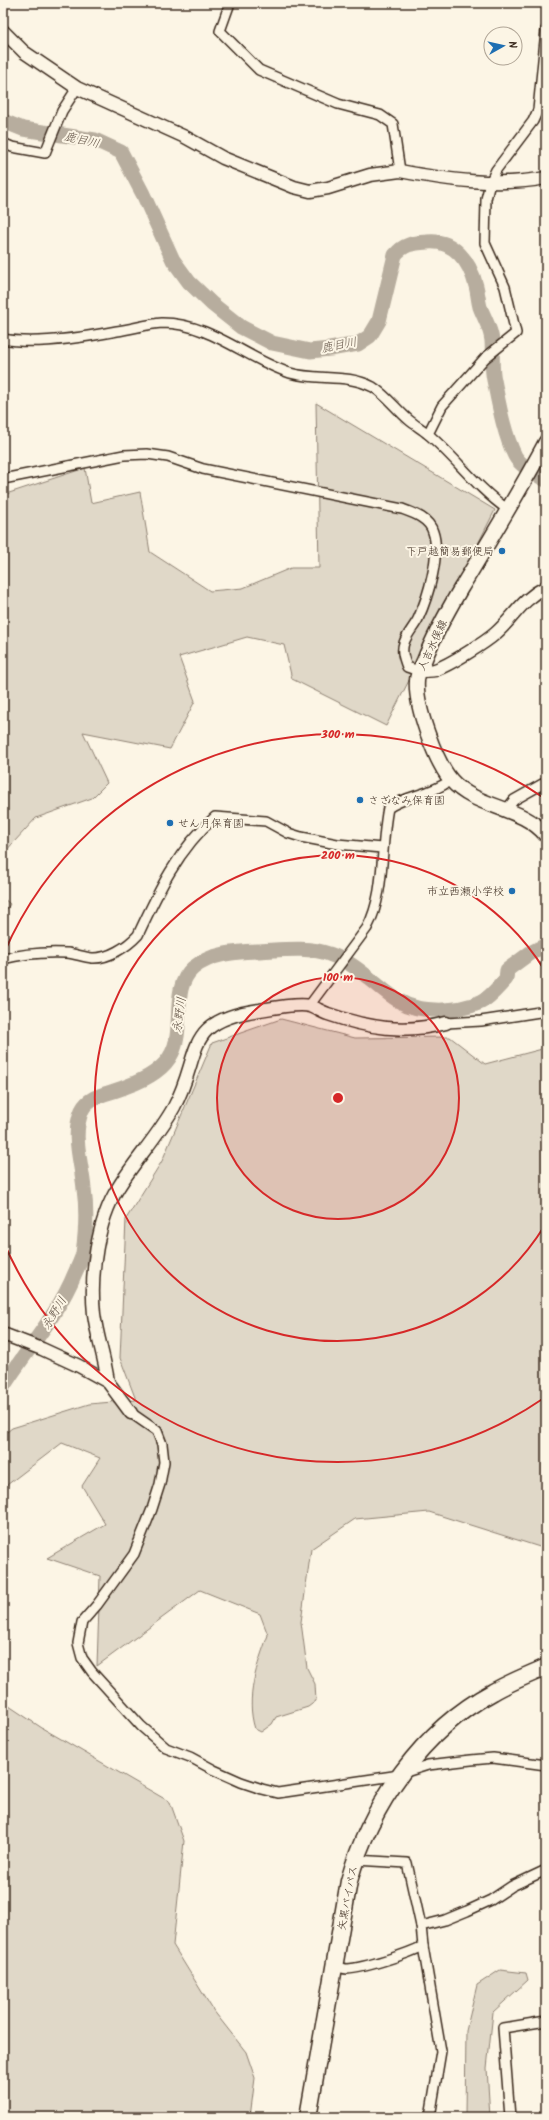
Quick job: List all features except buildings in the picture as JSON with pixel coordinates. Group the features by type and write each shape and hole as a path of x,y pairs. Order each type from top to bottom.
{"highway":[{"name":"矢黒バイパス","path":"308,2117 335,1967 344,1904 354,1860 369,1825 420,1750 451,1721 493,1692 546,1667"}],"main road":[{"name":"人吉水俣線","path":"544,444 435,633 419,671 417,680 421,710 440,763 451,780 482,802 522,816 540,828 546,835"}],"street":[{"path":"230,3 220,31 259,70 338,104 380,115 393,124 400,172"},
{"path":"428,434 442,406 485,358 516,333 505,288 485,243 486,199 490,183 496,170 533,121 538,110 546,30"},
{"path":"3,31 24,52 77,88 184,136 223,158 294,187 310,191 328,188 370,175 400,172 490,183 512,183 546,178"},
{"path":"3,143 12,147 45,153 62,111 77,88"},
{"path":"3,339 56,339 108,333 161,323 186,325 216,336 258,361 292,373 339,377 360,382 374,388 409,420 444,447 492,499 507,509"},
{"path":"3,479 124,455 146,454 168,457 203,469 402,509 421,516 433,531 435,557 431,588 418,618 403,644 403,655 407,667 419,671 433,670 485,641 496,633 525,600 546,587"},
{"path":"309,1006 353,948 373,918 378,891 388,808 396,802 431,792 451,780"},
{"path":"506,810 514,800 546,782"},
{"path":"3,959 35,953 70,954 91,958 103,957 131,943 138,936 181,852 200,830 215,817 266,821 288,833 301,837 337,844 382,848"},
{"path":"108,1382 94,1315 93,1294 94,1271 103,1220 116,1190 163,1126 183,1086 194,1051 202,1034 214,1023 233,1015 259,1010 309,1006 328,1014 385,1028 405,1030 424,1029 446,1023 481,1021 546,1011"},
{"path":"3,1334 79,1366 108,1382 131,1413 157,1431 162,1444 164,1462 160,1484 152,1510 134,1554 97,1605 82,1622 78,1643 82,1658 92,1672 140,1726 166,1748 190,1757 214,1770 262,1789 278,1793 403,1774 428,1765 478,1759 493,1758 546,1765"},
{"path":"354,1860 407,1863 421,1926 423,1946 441,2050 430,2117"},
{"path":"421,1926 445,1920 467,1911 491,1900 512,1886 546,1870"},
{"path":"335,1967 347,1969 360,1966 412,1952 423,1946"},
{"path":"510,2117 503,2028 546,2021"}],"shaded area":[{"path":"316,403 495,510 386,726 292,679 284,645 247,637 179,657 195,701 170,749 83,732 107,783 92,798 36,818 3,854 3,495 85,468 91,503 140,492 150,552 210,591 243,588 291,568 319,568"},
{"path":"3,898 10,904 3,915"},
{"path":"281,1019 355,1038 450,1037 485,1064 546,1048 546,1549 429,1512 355,1519 311,1549 301,1622 307,1668 315,1684 316,1701 308,1707 276,1717 272,1724 261,1732 255,1729 251,1705 256,1669 268,1635 260,1614 200,1590 97,1666 100,1576 47,1558 105,1524 82,1486 100,1458 62,1443 3,1488 3,1435 12,1428 89,1404 136,1400 120,1358 126,1219 162,1161 212,1043"},
{"path":"3,1702 42,1728 170,1802 184,1841 173,1945 213,2010 246,2052 255,2078 250,2117 3,2117"},
{"path":"500,1970 526,1973 528,1980 493,2012 487,2068 490,2117 465,2117 466,2031 477,1985"}],"waterway":[{"name":"鹿目川","path":"3,121 23,129 95,140 121,152 143,194 173,260 189,282 212,304 241,327 272,343 310,351 358,344 370,336 379,321 395,255 398,251 405,246 427,242 437,242 453,248 470,269 476,286 480,307 490,332 492,341 493,375 502,419 511,447 521,464 546,480"},
{"name":"永野川","path":"3,1387 51,1318 80,1263 84,1245 86,1205 77,1140 77,1130 82,1110 95,1098 132,1085 152,1074 164,1065 172,1053 176,1043 182,986 186,976 193,968 208,959 224,954 284,949 312,950 329,954 348,963 366,975 390,995 408,1005 429,1010 451,1010 472,1005 484,1000 491,995 506,979 507,970 530,953 546,945"}],"place":[{"name":"下戸越簡易郵便局","path":"502,551"},
{"name":"さざなみ保育園","path":"360,800"},
{"name":"せん月保育園","path":"170,823"},
{"name":"市立西瀬小学校","path":"512,891"}]}
